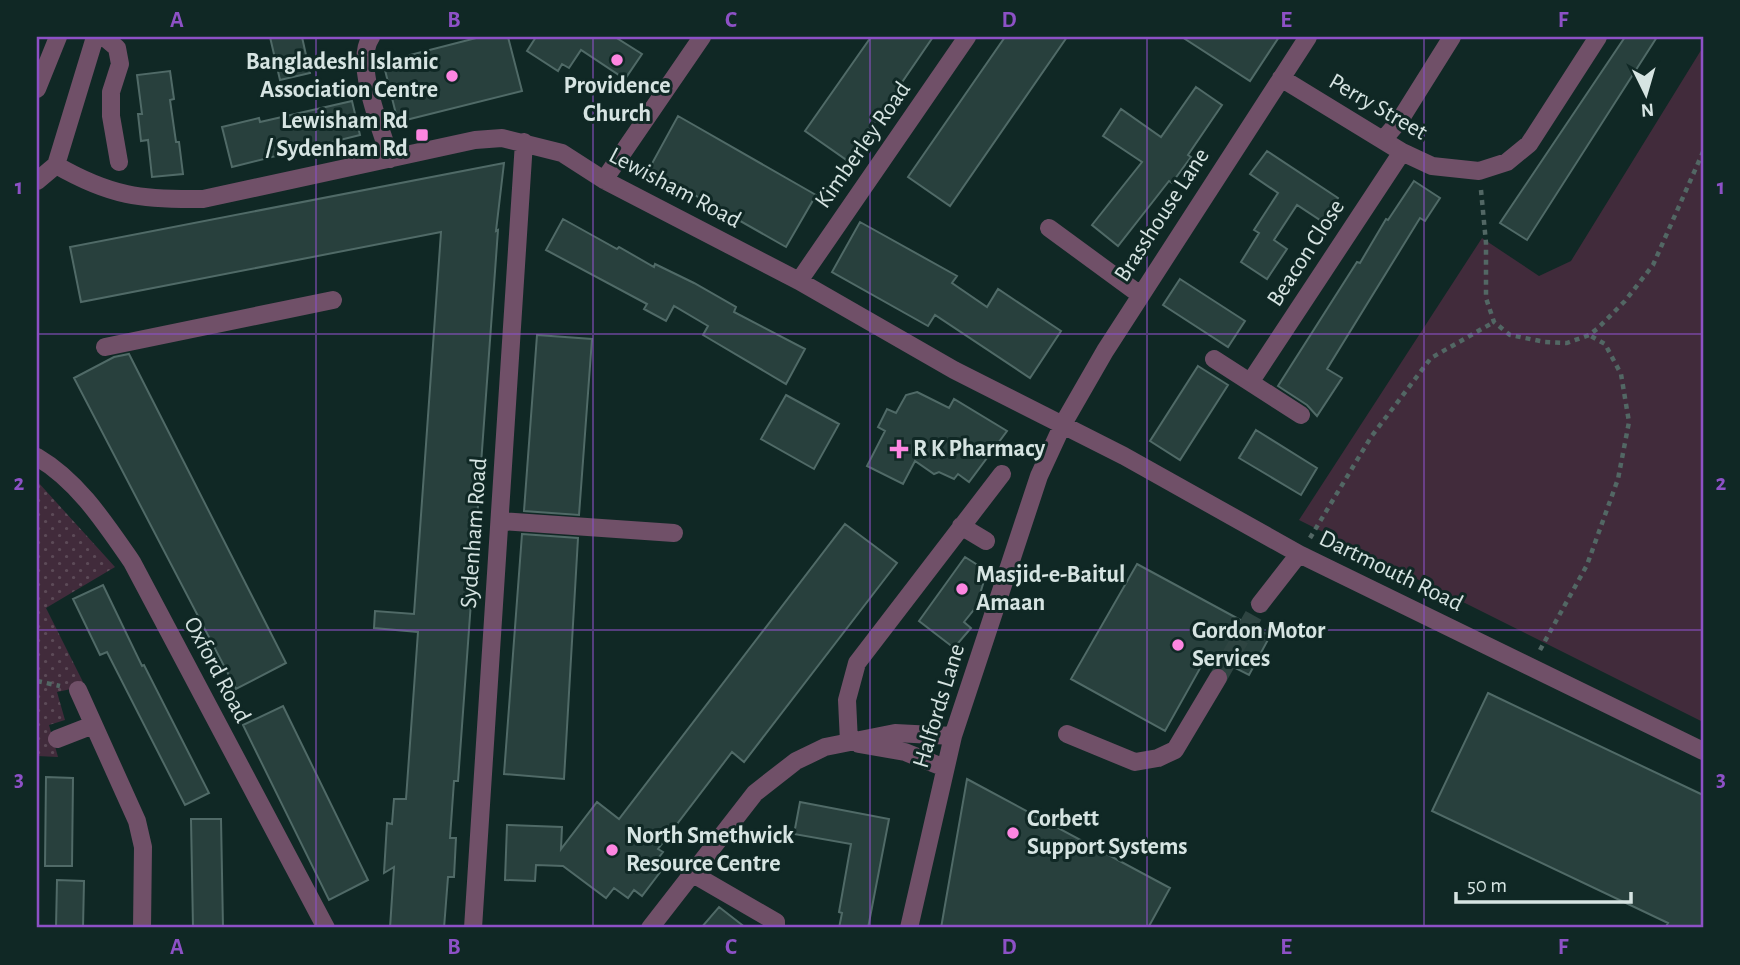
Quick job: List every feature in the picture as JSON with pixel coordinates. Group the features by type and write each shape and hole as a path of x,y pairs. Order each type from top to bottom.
{"street":[{"path":"37,89 58,37"},
{"path":"37,181 56,165 95,37"},
{"path":"104,37 117,48 120,64 111,92 119,162"},
{"path":"371,37 367,43 364,61 390,159"},
{"path":"604,180 702,37"},
{"name":"Kimberley Road","path":"799,281 967,37"},
{"name":"Brasshouse Lane","path":"1063,424 1139,294 1308,37"},
{"path":"1383,140 1400,120 1452,37"},
{"name":"Perry Street","path":"1281,78 1402,152 1432,166 1479,171 1507,162 1529,144 1598,37"},
{"name":"Lewisham Road","path":"56,165 83,180 128,196 159,200 203,199 475,140 502,138 524,142 562,153 604,180 799,281 954,370 1063,424"},
{"name":"Sydenham Road","path":"473,928 524,142"},
{"name":"Beacon Close","path":"1251,381 1402,152"},
{"path":"1049,228 1139,294"},
{"path":"105,347 333,300"},
{"path":"1214,359 1301,415"},
{"name":"Dartmouth Road","path":"1063,424 1300,554 1703,751"},
{"name":"Halfords Lane","path":"909,928 953,736 1033,489 1063,424"},
{"name":"Oxford Road","path":"37,457 77,488 106,523 132,562 326,928"},
{"path":"849,742 846,700 857,663 1002,474"},
{"path":"500,521 674,533"},
{"path":"961,526 986,541"},
{"path":"1260,604 1300,554"},
{"path":"1067,734 1135,762 1158,758 1175,750 1218,678"},
{"path":"78,690 137,821 143,847 142,928"},
{"path":"57,739 93,725"},
{"path":"650,928 755,793 796,761 825,747 895,733 953,736"},
{"path":"849,742 905,752 945,768"},
{"path":"693,874 776,922 776,928"}],"path":[{"path":"1479,171 1486,243 1486,298 1494,322 1510,335 1567,343 1589,335 1625,301 1653,265 1703,152"},
{"path":"1300,554 1371,437 1431,358 1494,322"},
{"path":"1531,666 1587,565 1618,479 1629,422 1621,374 1605,344 1589,335"}],"shaded area":[{"path":"1703,47 1703,722 1299,520 1482,238 1539,276 1571,261"},
{"path":"37,481 115,567 46,608 85,686 57,692 65,720 49,725 58,757 37,756"}],"building":[{"path":"270,37 302,37 310,73 280,80"},
{"name":"Bangladeshi Islamic Association Centre","path":"480,37 508,37 522,91 398,122 383,62"},
{"name":"Providence Church","path":"536,37 615,37 642,54 625,79 581,50 569,68 562,64 558,71 527,51"},
{"path":"871,37 933,37 848,161 805,131"},
{"path":"1005,37 1067,37 950,206 908,177"},
{"path":"1182,37 1279,37 1250,81"},
{"path":"1625,37 1657,37 1527,240 1500,223"},
{"path":"170,71 174,99 170,100 183,174 152,177 148,140 141,141 138,114 142,114 137,75"},
{"path":"1196,87 1222,105 1172,183 1169,181 1118,246 1092,225 1142,162 1103,136 1121,109 1161,137"},
{"path":"352,101 360,135 232,167 222,127 259,118 260,122"},
{"path":"678,116 816,195 786,247 649,169"},
{"path":"1267,151 1338,198 1323,222 1297,205 1274,240 1287,249 1267,279 1241,262 1259,233 1254,230 1278,193 1250,174"},
{"path":"504,163 496,231 498,230 458,781 454,781 450,838 456,838 454,877 448,877 444,928 390,928 394,867 384,873 387,823 392,824 394,799 406,799 418,632 374,628 375,611 414,614 441,232 81,302 70,247"},
{"path":"1414,181 1440,198 1425,221 1420,218 1327,369 1342,378 1317,416 1307,405 1278,386 1357,262 1360,263 1386,219 1388,220"},
{"path":"563,219 617,249 619,247 654,267 655,264 694,283 736,307 734,312 805,349 786,384 703,335 708,326 674,306 666,321 644,309 647,304 546,250"},
{"path":"860,222 957,276 952,283 987,307 998,289 1061,331 1030,378 935,315 928,326 832,272"},
{"path":"1180,279 1245,321 1228,347 1163,305"},
{"path":"537,335 592,339 579,515 524,511"},
{"path":"129,354 286,663 236,689 74,378 114,357"},
{"path":"1198,366 1228,385 1180,460 1150,441"},
{"path":"917,392 949,408 954,399 1007,431 969,482 958,474 954,479 939,472 934,474 915,461 903,484 867,466 885,431 878,427 887,409 896,413 906,395"},
{"path":"786,395 839,424 814,469 761,439"},
{"path":"1256,430 1317,468 1301,495 1239,458"},
{"path":"845,524 897,563 744,762 732,752 658,849 663,852 653,865 661,871 642,896 634,890 628,898 614,888 606,898 563,866 536,865 535,881 505,880 507,825 562,827 561,849 597,802 619,819"},
{"path":"522,534 578,538 564,779 504,774"},
{"name":"Masjid-e-Baitul Amaan","path":"965,557 987,571 976,607 964,622 971,628 954,648 919,621"},
{"name":"Gordon Motor Services","path":"1137,564 1270,636 1249,675 1208,654 1165,731 1071,679"},
{"path":"103,585 209,793 185,805 107,652 100,655 73,599"},
{"path":"1488,693 1703,795 1703,928 1665,928 1668,923 1432,811"},
{"path":"283,706 368,880 329,900 243,725"},
{"path":"46,777 73,778 72,866 45,866"},
{"name":"Corbett Support Systems","path":"967,779 1170,888 1148,928 941,928"},
{"path":"800,802 889,819 868,928 839,928 842,913 839,912 851,844 794,834"},
{"path":"191,819 221,819 223,928 193,928"},
{"path":"57,880 84,881 83,928 56,928"},
{"path":"719,907 746,928 701,928"}],"tunnel":[{"path":"1218,678 1260,604"}],"place":[{"name":"Providence Church","path":"617,60"},
{"name":"Bangladeshi Islamic Association Centre","path":"452,76"},
{"name":"Lewisham Rd / Sydenham Rd","path":"422,135"},
{"name":"R K Pharmacy","path":"899,449"},
{"name":"Masjid-e-Baitul Amaan","path":"962,589"},
{"name":"Gordon Motor Services","path":"1178,645"},
{"name":"Corbett Support Systems","path":"1013,833"},
{"name":"North Smethwick Resource Centre","path":"612,850"}]}
